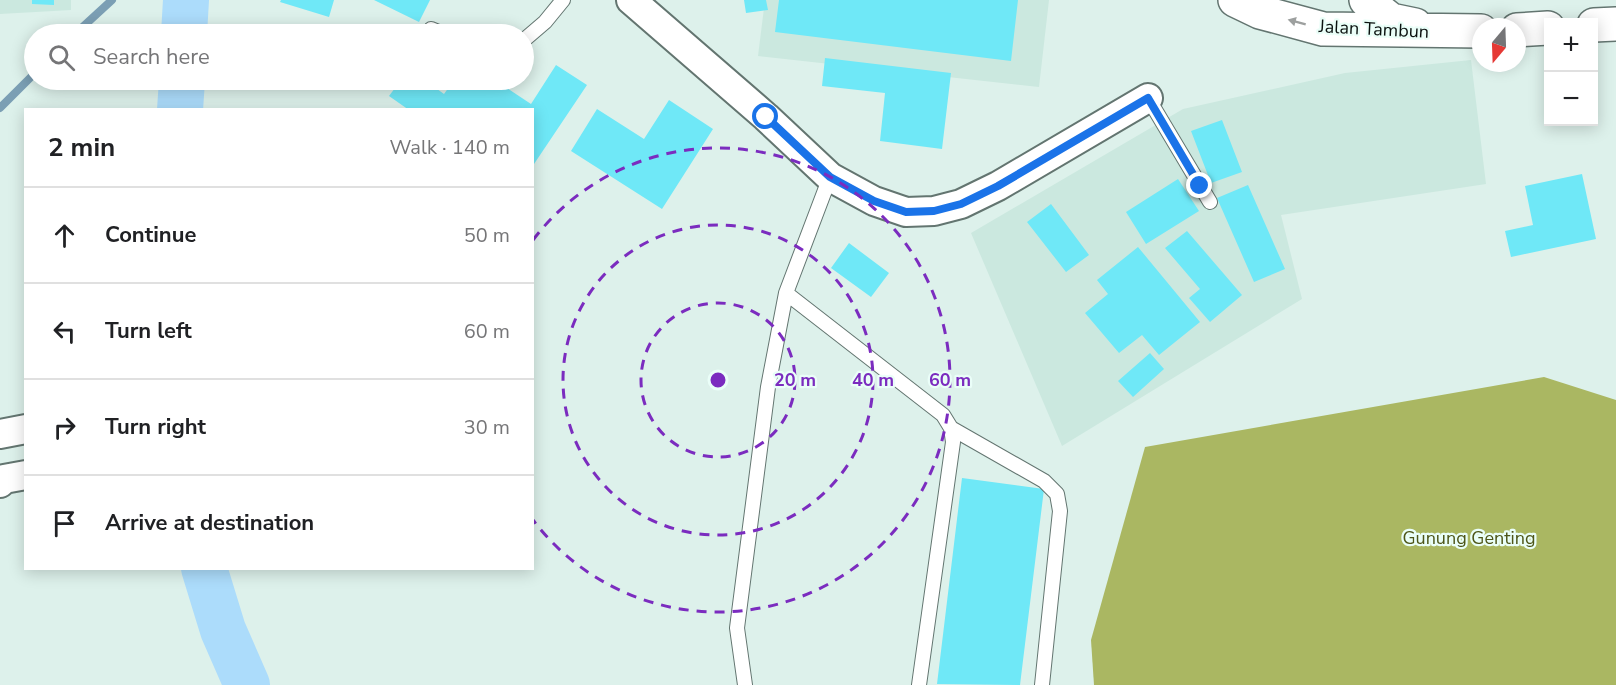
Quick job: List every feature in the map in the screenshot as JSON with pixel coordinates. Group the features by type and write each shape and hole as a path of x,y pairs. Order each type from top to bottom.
{"main road":[{"name":"Jalan Tambun","path":"1235,0 1260,12 1323,29 1467,32"},
{"path":"1366,0 1391,20 1467,32"},
{"path":"1598,25 1616,24"},
{"path":"1526,29 1544,28"}],"street":[{"path":"632,0 766,117 830,177 874,201 906,212 934,211 961,204 998,186 1148,98"},
{"path":"0,434 24,429"},
{"path":"0,483 24,475"}],"lane":[{"path":"534,31 563,0"},
{"path":"1148,98 1210,202"},
{"path":"745,685 737,628 768,387 786,293 830,177"},
{"path":"786,293 943,416 951,428 1044,481 1057,494 1060,511 1042,685"},
{"path":"919,685 952,442 951,428"}],"shaded area":[{"path":"0,0 71,0 71,10 0,14"},
{"path":"765,0 1049,0 1039,87 758,56"},
{"path":"1471,60 1486,184 1281,215 1302,299 1062,446 971,233 1183,109 1345,73"}],"green space":[{"name":"Gunung Genting","path":"1544,377 1616,400 1616,685 1094,685 1091,640 1145,447"}],"building":[{"path":"32,0 54,0 54,5 32,4"},
{"path":"281,0 334,0 329,17 280,2"},
{"path":"374,0 430,0 419,22"},
{"path":"744,0 766,0 768,10 746,13"},
{"path":"779,0 1018,0 1011,61 775,32"},
{"path":"825,58 951,73 942,149 880,141 885,93 822,86"},
{"path":"556,65 587,85 534,164 534,108 406,108 389,96 394,90 438,90 444,94 447,90 510,90 531,104"},
{"path":"669,100 713,129 662,209 571,151 597,109 644,139"},
{"path":"1222,120 1242,172 1211,183 1191,131"},
{"path":"1582,174 1596,239 1511,257 1505,231 1533,225 1525,186"},
{"path":"1178,179 1199,211 1146,244 1126,212"},
{"path":"1248,185 1285,269 1254,282 1217,198"},
{"path":"1051,204 1089,255 1066,272 1027,222"},
{"path":"1187,231 1242,295 1210,322 1189,298 1200,289 1165,248"},
{"path":"849,243 889,273 871,297 831,268"},
{"path":"1138,247 1200,322 1159,355 1142,335 1119,353 1085,313 1108,294 1097,280"},
{"path":"1150,353 1164,369 1133,397 1118,381"},
{"path":"962,478 1044,489 1020,685 937,684"}],"waterway":[{"path":"86,24 112,0"},
{"path":"185,24 186,0"},
{"path":"0,108 24,84"},
{"path":"180,108 181,90"},
{"path":"205,570 223,630 247,685"}],"route":[{"path":"766,117 830,177 874,201 906,212 934,211 961,204 998,186 1148,98 1200,186"}]}
